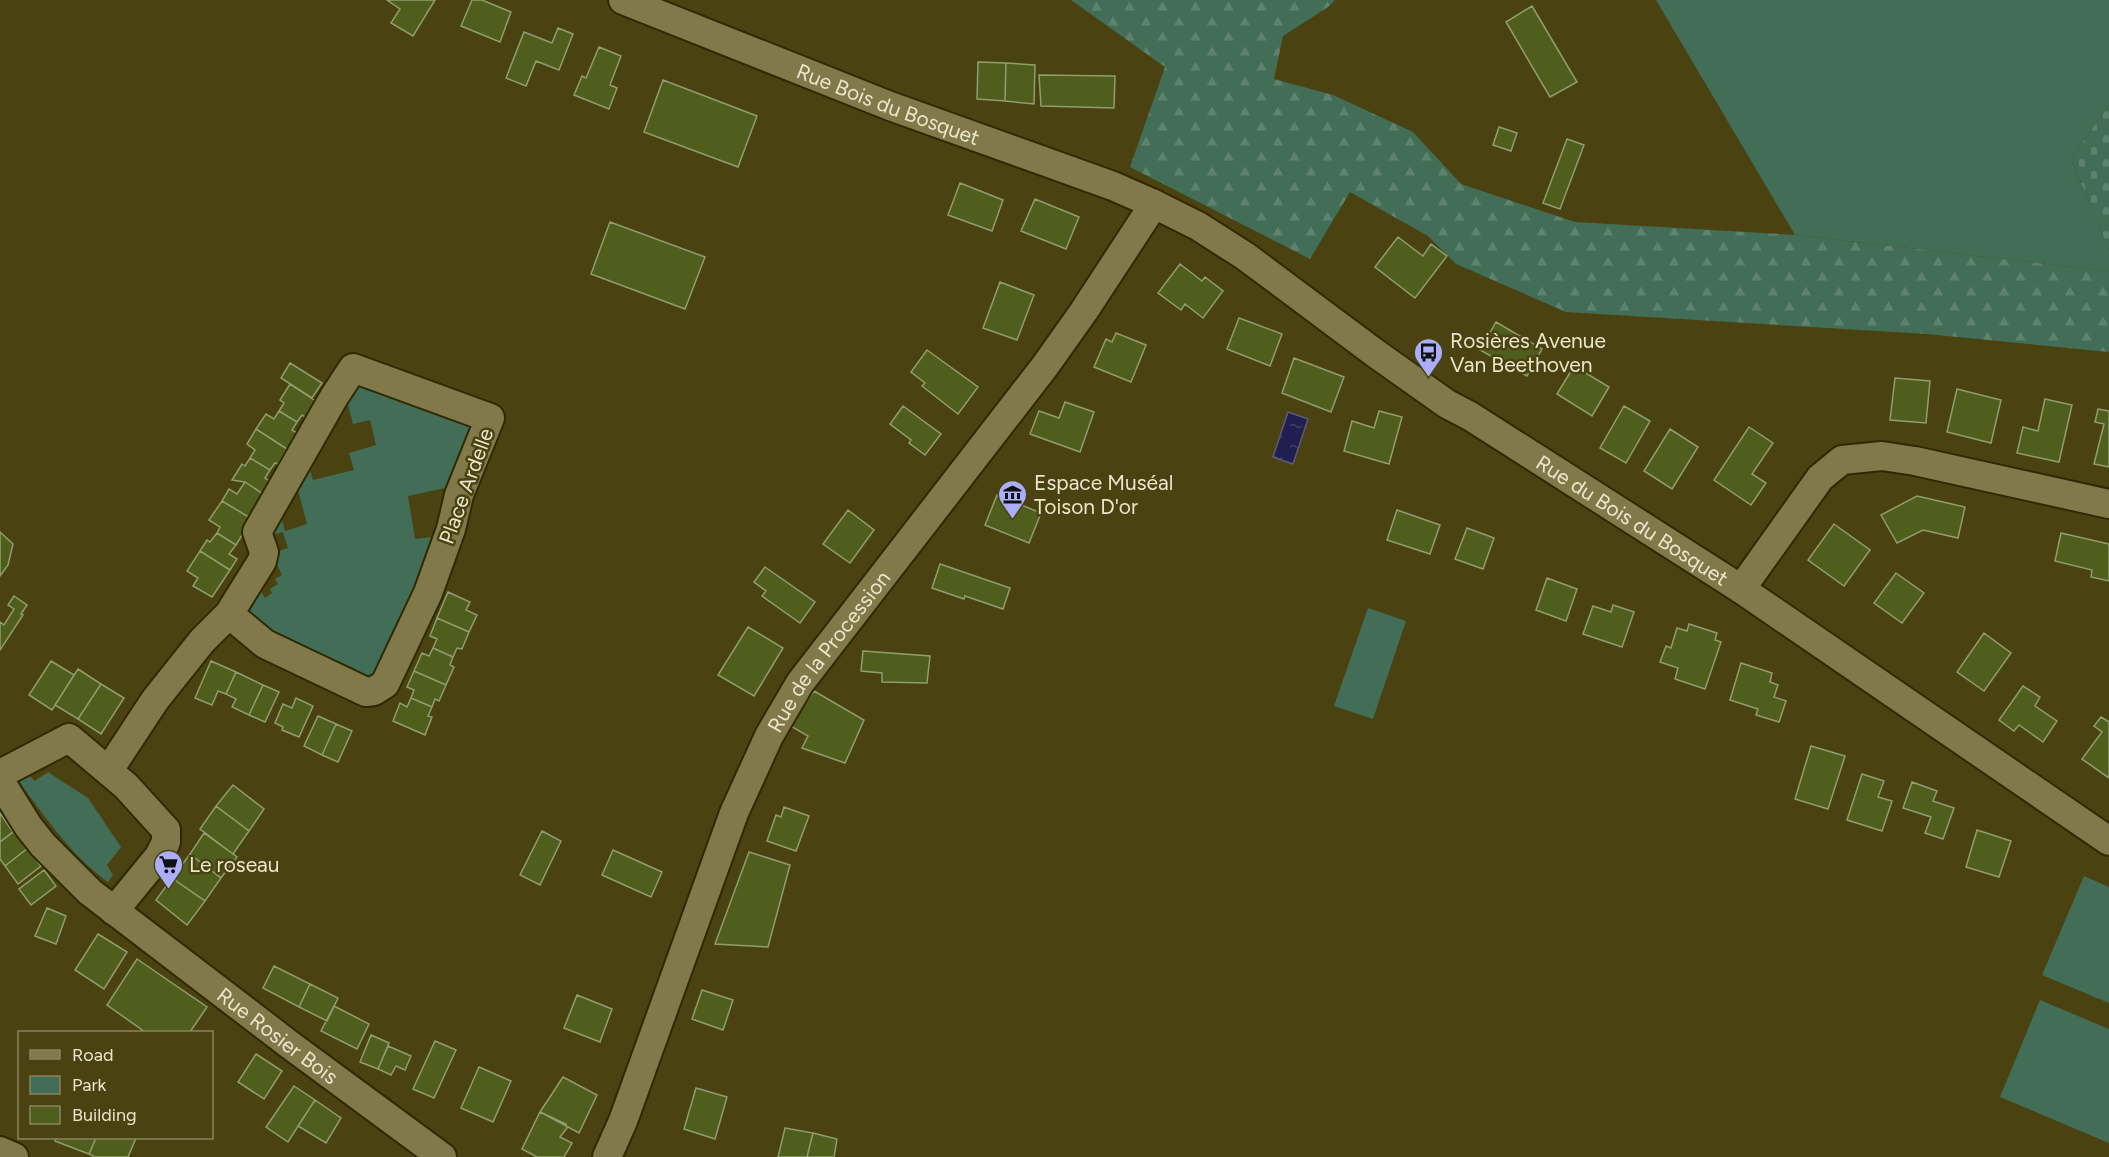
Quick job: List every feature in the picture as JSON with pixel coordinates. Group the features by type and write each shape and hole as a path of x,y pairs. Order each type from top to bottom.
{"street":[{"name":"Rue Bois du Bosquet","path":"623,0 890,106 1113,186 1154,204"},
{"name":"Rue du Bois du Bosquet","path":"1154,204 1198,226 1245,256 1374,353 1447,404 1470,416 1741,589 2109,841"},
{"name":"Rue de la Procession","path":"613,1156 623,1121 718,855 753,768 769,736 801,683 828,646 1045,366 1108,276 1154,204"},
{"name":"Place Ardelle","path":"353,368 490,418 459,495 451,529 428,592 385,684 374,691 366,692 265,644 230,614 262,561 264,552 257,532 353,368"},
{"path":"1741,589 1820,478 1842,460 1882,456 1915,461 2109,504"},
{"path":"109,770 155,700 202,641 230,614"},
{"path":"0,774 69,738 109,770 166,830 166,842 159,856 114,911"},
{"name":"Rue Rosier Bois","path":"0,781 28,826 43,845 90,892 290,1045 442,1157"},
{"path":"0,1151 14,1157"}],"green space":[{"path":"1071,0 1335,0 1283,36 1274,79 1333,95 1413,132 1461,184 1575,222 1795,235 2109,271 2109,352 1927,334 1566,312 1456,264 1428,236 1350,192 1310,259 1130,167 1165,67"},
{"path":"1656,0 2109,0 2109,105 2071,159 2109,250 2109,271 1795,235"},
{"path":"2109,105 2109,250 2071,159"},
{"path":"357,378 481,421 454,486 408,496 415,539 432,537 433,542 379,668 373,674 364,677 353,676 355,669 255,624 245,601 256,583 265,598 272,593 270,589 278,584 275,579 282,575 272,555 288,548 283,532 269,536 281,516 285,531 307,524 295,479 308,464 313,480 354,470 349,453 376,445 370,420 353,424 345,393"},
{"path":"1368,608 1406,621 1373,719 1334,706"},
{"path":"26,772 35,781 48,772 88,798 121,847 107,865 113,875 108,882 82,860 37,806 17,779"},
{"path":"2084,876 2109,887 2109,1003 2042,975"},
{"path":"2040,1000 2109,1029 2109,1143 2000,1097"}],"water":[{"path":"1288,412 1308,419 1293,464 1273,457"}],"building":[{"path":"387,0 435,0 413,36 391,23 400,9"},
{"path":"472,0 482,0 511,12 500,42 461,26"},
{"path":"1532,6 1577,82 1550,97 1506,22"},
{"path":"558,28 573,34 559,70 536,61 526,86 506,78 524,32 552,43"},
{"path":"599,47 621,56 610,85 617,88 609,109 574,95 582,76 586,78"},
{"path":"978,62 1006,63 1005,101 977,99"},
{"path":"1006,63 1035,65 1034,104 1005,101"},
{"path":"1039,75 1115,76 1114,108 1041,106"},
{"path":"663,80 757,116 738,167 644,132"},
{"path":"1499,127 1517,133 1511,151 1493,145"},
{"path":"1567,139 1584,145 1560,209 1543,203"},
{"path":"960,183 1003,200 992,231 948,215"},
{"path":"1035,199 1079,217 1066,249 1021,231"},
{"path":"610,222 705,257 685,309 591,274"},
{"path":"1398,237 1423,256 1431,244 1447,256 1415,298 1375,267"},
{"path":"1180,264 1202,281 1205,277 1223,291 1203,318 1185,304 1181,310 1158,293"},
{"path":"1000,282 1034,295 1017,340 983,328"},
{"path":"1239,318 1282,334 1270,366 1227,349"},
{"path":"1496,322 1542,349 1527,376 1480,350"},
{"path":"1116,333 1146,345 1131,382 1094,367 1106,339 1112,342"},
{"path":"927,350 978,387 958,414 922,386 925,383 911,372"},
{"path":"1294,358 1344,377 1331,412 1282,393"},
{"path":"290,363 322,383 312,398 281,378"},
{"path":"1574,366 1609,387 1592,416 1557,394"},
{"path":"1895,378 1930,381 1926,423 1890,420"},
{"path":"290,384 319,403 308,419 302,415 297,422 279,411 284,403 280,400"},
{"path":"1957,389 2001,400 1991,443 1947,432"},
{"path":"2045,399 2072,405 2059,462 2017,453 2023,427 2038,431"},
{"path":"1065,402 1094,412 1080,452 1030,434 1039,411 1059,418"},
{"path":"903,406 941,434 925,455 909,443 911,440 890,424"},
{"path":"1624,406 1650,421 1626,463 1600,448"},
{"path":"2098,409 2109,411 2109,467 2094,464 2104,424 2095,422"},
{"path":"279,411 297,422 292,430 297,433 287,449 256,429 266,414 274,419"},
{"path":"1379,411 1402,417 1389,464 1344,451 1352,421 1374,428"},
{"path":"1749,427 1773,443 1752,474 1766,483 1751,505 1714,480"},
{"path":"256,429 287,449 278,464 275,463 270,470 250,458 255,450 247,444"},
{"path":"1670,429 1698,447 1672,489 1644,471"},
{"path":"250,458 270,470 265,478 274,484 266,496 245,482 232,480 242,464 245,466"},
{"path":"245,482 266,496 252,519 222,501 229,489 237,494"},
{"name":"Espace Muséal Toison D'or","path":"997,495 1041,513 1029,543 985,525"},
{"path":"1917,496 1965,507 1958,538 1923,530 1897,543 1881,515"},
{"path":"222,501 252,519 236,545 217,533 220,527 209,520"},
{"path":"848,510 874,530 850,563 823,544"},
{"path":"1397,510 1440,525 1430,554 1387,540"},
{"path":"1834,524 1870,550 1844,586 1808,560"},
{"path":"1467,528 1494,538 1483,569 1455,559"},
{"path":"0,532 13,544 8,565 0,576"},
{"path":"217,533 236,545 229,554 237,559 230,570 200,551 207,540 210,542"},
{"path":"2061,533 2109,544 2109,581 2091,577 2092,570 2055,561"},
{"path":"200,551 230,570 212,597 193,586 198,578 187,571"},
{"path":"940,564 1010,588 1003,609 932,588"},
{"path":"765,567 815,602 800,623 762,596 766,591 754,582"},
{"path":"1896,573 1924,593 1902,623 1874,603"},
{"path":"1547,578 1577,589 1566,621 1536,610"},
{"path":"448,592 470,602 466,610 477,615 469,632 437,618"},
{"path":"14,596 27,605 0,650 0,622 4,625 14,609 8,605"},
{"path":"1613,605 1634,612 1622,647 1583,634 1593,606 1611,612"},
{"path":"437,618 469,632 462,649 457,648 453,657 433,648 437,639 430,636"},
{"path":"1689,624 1717,633 1715,640 1721,642 1705,689 1675,679 1678,668 1660,662 1666,646 1671,648 1677,628 1687,631"},
{"path":"748,627 783,648 754,696 718,675"},
{"path":"1984,633 2011,653 1984,691 1957,672"},
{"path":"433,648 453,657 450,665 454,667 446,685 414,671 422,653 429,656"},
{"path":"863,651 930,656 927,683 882,682 882,673 861,671"},
{"path":"51,661 74,675 52,710 29,695"},
{"path":"211,661 236,672 226,694 218,691 212,705 195,698"},
{"path":"1741,663 1772,673 1770,682 1778,685 1774,697 1786,701 1779,722 1756,715 1758,709 1730,700"},
{"path":"78,669 101,684 78,719 55,705"},
{"path":"414,671 446,685 439,701 435,699 432,707 411,698 414,690 407,687"},
{"path":"236,672 263,685 249,715 232,707 236,699 226,694"},
{"path":"101,684 124,698 101,734 78,719"},
{"path":"263,685 279,692 265,722 249,715"},
{"path":"2023,686 2040,697 2035,706 2057,721 2043,742 2019,725 2014,731 1999,720"},
{"path":"814,691 864,720 845,763 802,748 808,736 789,725"},
{"path":"296,698 313,706 299,737 282,730 283,727 275,723 283,704 292,708"},
{"path":"411,698 432,707 428,716 432,717 425,735 393,721 400,703 407,707"},
{"path":"318,716 336,724 322,755 304,746"},
{"path":"2101,717 2109,722 2109,778 2082,759 2102,732 2094,726"},
{"path":"336,724 352,731 338,762 322,755"},
{"path":"1811,746 1845,756 1828,809 1795,799"},
{"path":"1862,774 1884,781 1878,797 1892,801 1882,831 1847,820"},
{"path":"1912,782 1937,791 1933,801 1954,808 1943,839 1925,833 1931,817 1903,808"},
{"path":"233,785 264,809 249,831 216,806"},
{"path":"216,806 249,831 233,854 200,829"},
{"path":"784,807 809,816 796,851 767,841 776,815 781,817"},
{"path":"0,813 13,832 0,842"},
{"path":"1977,830 2011,841 1999,877 1966,867"},
{"path":"542,831 561,841 540,885 520,875"},
{"path":"13,832 28,848 5,866 0,859 0,842"},
{"path":"204,833 237,857 221,878 190,854"},
{"path":"28,848 41,866 18,884 5,866"},
{"path":"613,850 662,872 651,897 602,875"},
{"path":"749,852 790,865 768,947 715,944"},
{"path":"190,854 221,878 205,901 172,878"},
{"path":"44,870 56,886 31,905 19,889"},
{"path":"172,878 205,901 187,925 156,900"},
{"path":"47,908 66,916 56,944 35,936"},
{"path":"98,934 127,952 104,989 75,970"},
{"path":"137,959 207,1007 191,1031 144,1031 107,1005"},
{"path":"274,966 310,984 299,1007 263,988"},
{"path":"310,984 338,998 327,1021 299,1007"},
{"path":"702,990 733,1000 723,1030 692,1019"},
{"path":"577,995 612,1009 600,1042 564,1028"},
{"path":"334,1006 369,1024 357,1049 321,1031"},
{"path":"371,1035 389,1043 378,1069 360,1062"},
{"path":"435,1041 456,1050 434,1098 413,1089"},
{"path":"388,1046 411,1056 405,1070 396,1066 391,1075 378,1069"},
{"path":"256,1054 282,1071 264,1099 238,1082"},
{"path":"479,1067 511,1081 493,1122 461,1108"},
{"path":"563,1077 597,1095 579,1133 540,1112"},
{"path":"294,1086 315,1100 288,1142 266,1127"},
{"path":"696,1088 727,1097 715,1139 684,1129"},
{"path":"315,1100 341,1118 326,1143 298,1126"},
{"path":"540,1112 566,1124 567,1128 560,1137 572,1143 564,1157 537,1157 522,1149"},
{"path":"785,1128 813,1133 807,1157 778,1157"},
{"path":"813,1133 837,1139 834,1157 807,1157"},
{"path":"56,1139 96,1139 89,1154 55,1141"},
{"path":"96,1139 136,1139 128,1157 95,1157 89,1154"}],"place":[{"name":"Rosières Avenue Van Beethoven","path":"1429,378"},
{"name":"Espace Muséal Toison D'or","path":"1013,520"},
{"name":"Le roseau","path":"168,890"}]}
